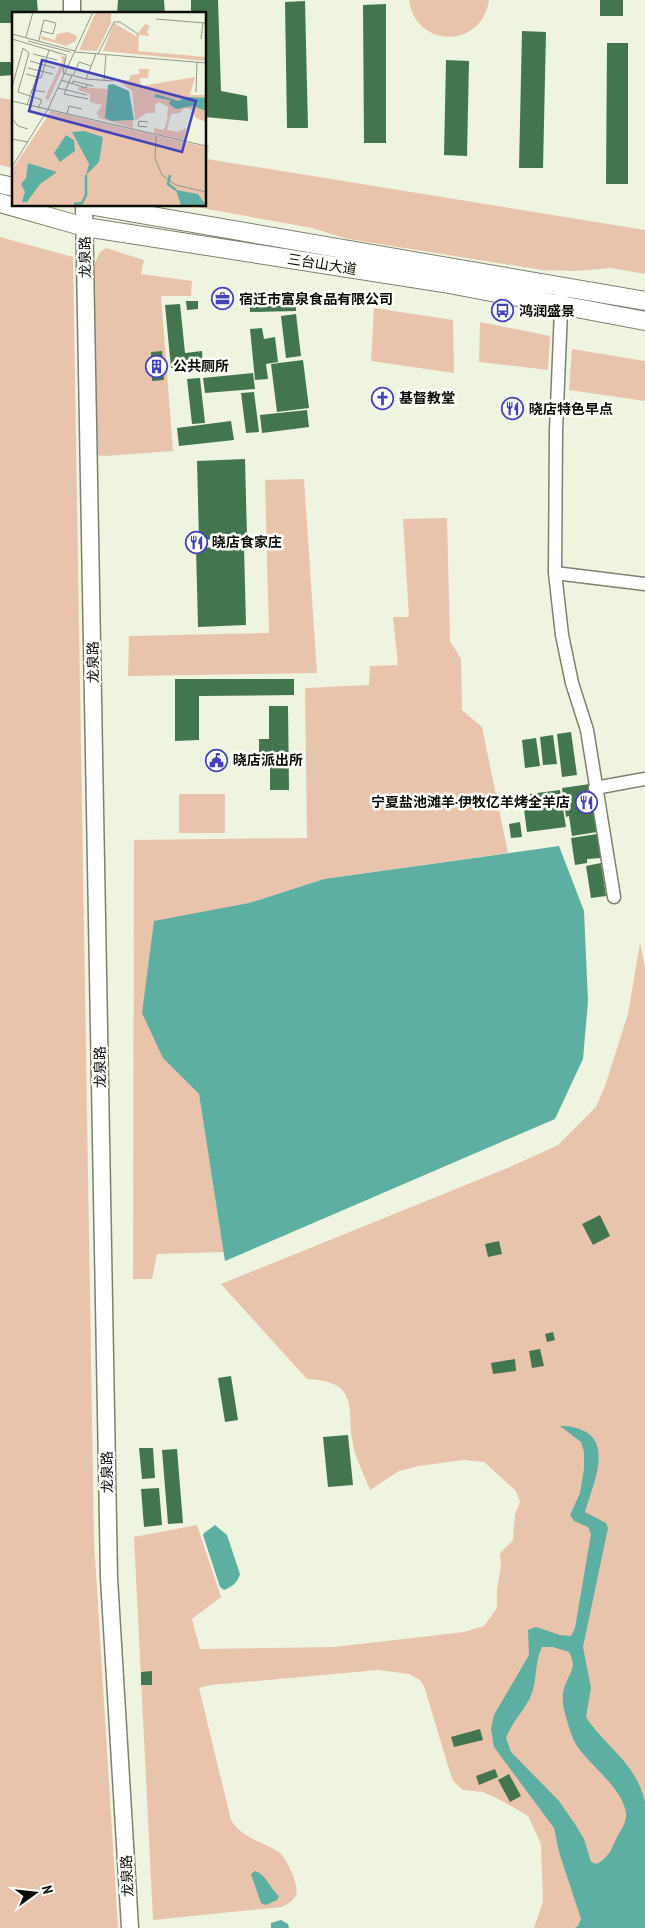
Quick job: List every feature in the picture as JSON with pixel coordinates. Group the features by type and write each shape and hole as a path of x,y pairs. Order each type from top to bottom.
{"main road":[{"name":"三台山大道","path":"0,204 85,227 434,282 645,321"},
{"name":"三台山大道","path":"92,206 645,301"}],"street":[{"name":"龙泉路","path":"86,206 109,1578 130,1928"},
{"path":"562,286 556,431 555,573 562,635 572,683 587,730 614,898"},
{"path":"555,573 645,584"},
{"path":"595,788 645,779"}],"shaded area":[{"path":"409,0 489,0 484,16 475,28 449,37 423,28 414,16"},
{"path":"0,98 12,100 12,168 0,165"},
{"path":"206,145 209,145 207,159 645,230 645,274 611,268 576,271 542,270 348,239 312,228 191,206 206,206"},
{"path":"0,237 73,257 94,1541 118,1928 0,1928"},
{"path":"106,248 144,260 141,274 192,281 191,296 161,296 173,451 96,455 91,272 100,252"},
{"path":"374,308 453,320 454,373 371,361"},
{"path":"480,322 550,336 548,370 479,362"},
{"path":"572,349 645,361 645,401 569,390"},
{"path":"304,479 317,673 128,676 129,636 269,633 265,480"},
{"path":"447,518 450,641 461,659 462,710 482,727 508,853 324,879 249,903 164,1058 199,1094 224,1252 157,1254 152,1279 133,1279 134,840 307,838 305,688 369,685 370,666 398,665 393,617 409,617 403,519"},
{"path":"179,794 225,794 225,833 179,833"},
{"path":"640,943 645,967 645,1928 534,1928 543,1902 541,1844 528,1816 483,1792 463,1790 454,1782 424,1686 420,1680 409,1674 378,1670 211,1685 199,1688 231,1820 247,1836 273,1848 282,1855 289,1865 297,1891 292,1901 282,1907 153,1920 134,1537 197,1525 221,1597 192,1619 200,1649 334,1647 464,1632 484,1626 497,1608 497,1589 501,1566 500,1553 513,1540 515,1514 520,1502 516,1491 484,1462 464,1460 418,1466 399,1471 370,1490 353,1445 349,1402 342,1389 323,1381 307,1379 221,1284 510,1167 558,1145 596,1107 605,1086 628,1014"}],"water":[{"path":"559,846 584,911 588,1001 583,1059 555,1119 225,1261 199,1094 163,1058 142,1013 154,921 249,903 324,879"},
{"path":"560,1426 579,1429 594,1439 598,1448 598,1469 585,1512 606,1523 608,1528 583,1647 591,1688 586,1717 635,1776 645,1802 645,1928 575,1928 581,1919 559,1852 554,1828 494,1747 491,1729 494,1715 529,1655 528,1630 536,1627 560,1635 571,1636 575,1628 591,1534 588,1527 574,1521 570,1515 580,1493 584,1469 584,1452 581,1442","holes":["542,1647 553,1647 569,1652 573,1661 564,1689 563,1700 564,1710 573,1738 582,1753 619,1795 626,1813 625,1823 611,1849 607,1856 597,1864 591,1862 584,1839 559,1801 511,1752 506,1738 531,1696"]},
{"path":"215,1525 227,1535 240,1574 234,1584 224,1590 220,1587 203,1535"},
{"path":"255,1871 265,1878 279,1896 277,1900 266,1905 261,1903 251,1874"},
{"path":"281,1920 288,1924 289,1928 271,1928 271,1923"}],"building":[{"path":"0,0 37,0 38,12 12,12 12,23 0,23"},
{"path":"118,0 164,0 165,12 117,12"},
{"path":"191,0 218,0 221,91 247,96 248,121 206,117 206,12 191,12"},
{"path":"600,0 623,0 623,16 600,16"},
{"path":"305,1 308,128 287,128 285,2"},
{"path":"386,4 386,143 364,143 363,5"},
{"path":"522,31 546,32 543,168 519,168"},
{"path":"607,43 628,43 628,184 606,184"},
{"path":"446,60 469,61 467,156 444,155"},
{"path":"0,62 12,62 12,75 0,76"},
{"path":"296,297 296,311 250,312 249,298"},
{"path":"186,301 198,301 198,309 187,310"},
{"path":"180,304 185,353 202,351 203,365 171,368 165,305"},
{"path":"296,314 301,356 286,358 281,316"},
{"path":"262,328 264,339 275,337 278,362 266,364 268,379 255,380 250,329"},
{"name":"公共厕所","path":"162,351 164,380 152,381 151,352"},
{"path":"303,360 309,408 277,412 271,364"},
{"path":"253,373 255,389 205,393 203,378"},
{"path":"200,378 205,423 192,424 187,379"},
{"path":"254,392 259,432 246,433 241,393"},
{"path":"307,410 309,427 262,433 260,415"},
{"path":"231,421 234,440 179,446 177,428"},
{"path":"245,459 247,538 199,540 197,461"},
{"path":"244,546 246,625 198,627 196,548"},
{"path":"175,679 294,679 294,695 199,696 199,740 175,741"},
{"path":"269,706 288,706 289,790 270,790 270,757 259,757 259,739 269,739"},
{"path":"571,732 577,775 562,777 557,734"},
{"path":"553,735 557,764 543,765 540,737"},
{"path":"536,738 540,766 525,768 522,740"},
{"path":"590,784 597,832 572,836 569,816 566,817 562,788"},
{"path":"560,790 566,827 527,832 522,795"},
{"path":"520,822 522,837 511,838 509,824"},
{"path":"597,834 601,858 587,859 587,863 575,865 571,838"},
{"path":"601,863 606,896 591,898 586,866"},
{"path":"600,1215 610,1236 593,1245 582,1224"},
{"path":"499,1241 502,1254 488,1257 485,1244"},
{"path":"553,1332 555,1340 547,1342 545,1334"},
{"path":"540,1349 544,1366 532,1368 529,1351"},
{"path":"515,1359 516,1371 493,1374 491,1363"},
{"path":"231,1376 238,1420 225,1422 218,1378"},
{"path":"348,1435 353,1485 328,1487 323,1437"},
{"path":"139,1448 153,1448 155,1478 142,1479"},
{"path":"177,1449 183,1523 168,1524 162,1450"},
{"path":"159,1488 162,1525 144,1527 141,1489"},
{"path":"152,1671 152,1685 141,1685 141,1672"},
{"path":"480,1729 483,1740 454,1747 451,1737"},
{"path":"495,1769 498,1777 479,1785 476,1776"},
{"path":"509,1774 521,1796 510,1802 498,1780"}],"place":[{"name":"宿迁市富泉食品有限公司","path":"223,299"},
{"name":"鸿润盛景","path":"503,311"},
{"name":"公共厕所","path":"157,366"},
{"name":"基督教堂","path":"383,398"},
{"name":"晓店特色早点","path":"513,409"},
{"name":"晓店食家庄","path":"196,542"},
{"name":"晓店派出所","path":"217,760"},
{"name":"宁夏盐池滩羊·伊牧亿羊烤全羊店","path":"586,802"}]}
